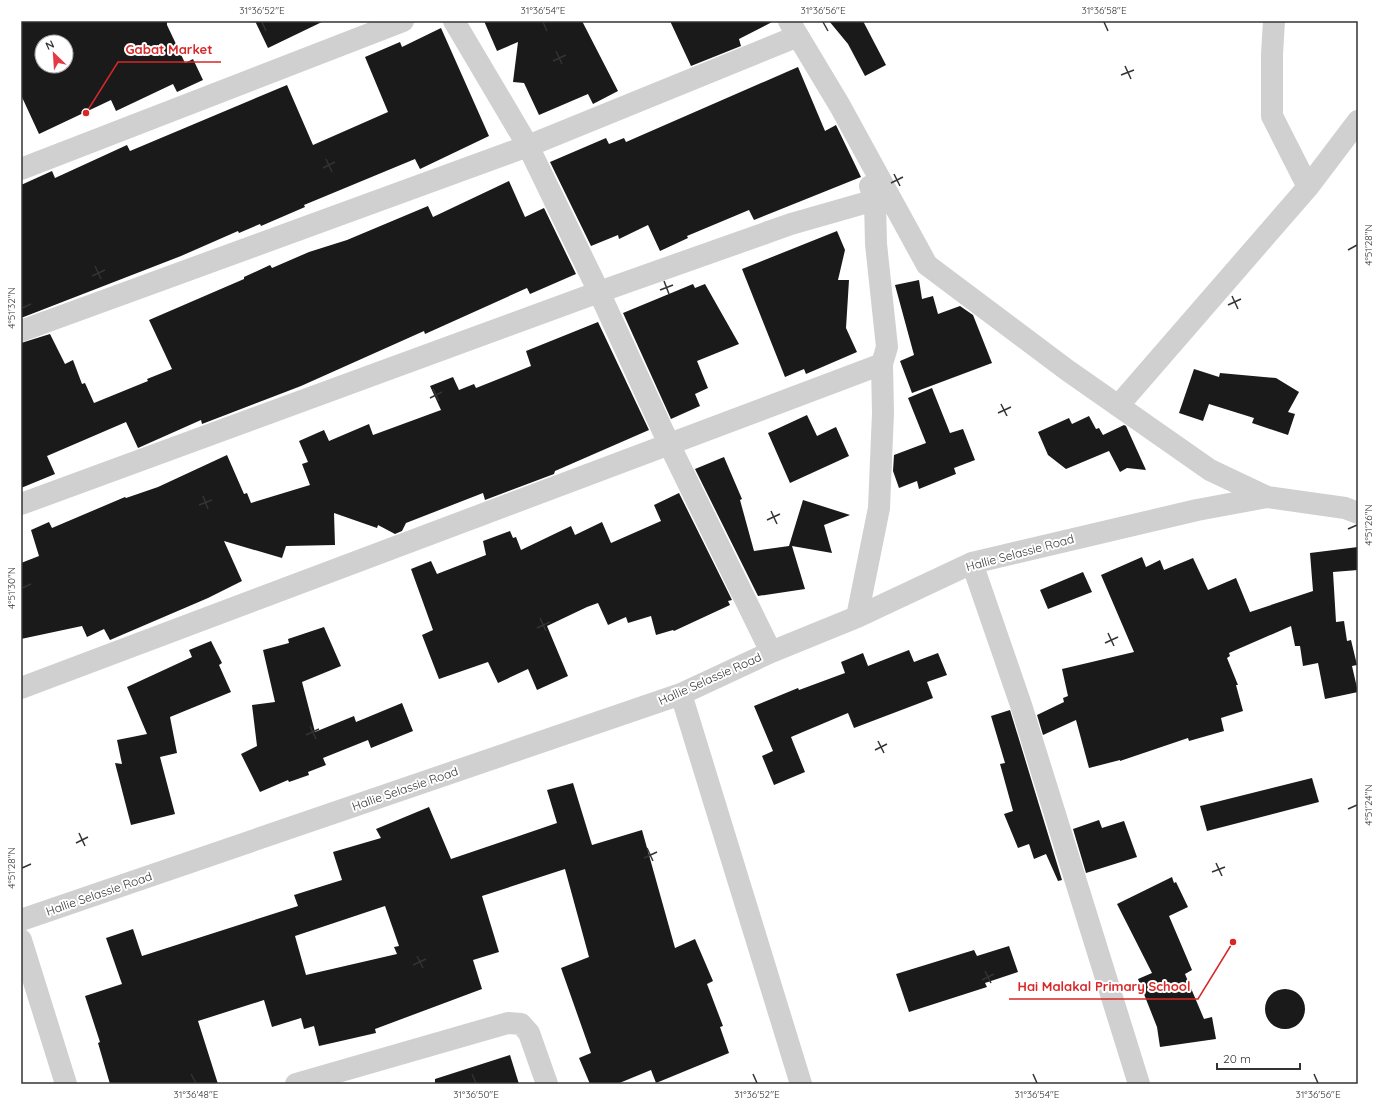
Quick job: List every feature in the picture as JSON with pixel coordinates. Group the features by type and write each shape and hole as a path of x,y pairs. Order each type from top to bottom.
{"street":[{"path":"21,169 403,21"},
{"path":"454,21 528,146 599,292 669,444 771,652"},
{"path":"1274,21 1272,54 1272,116 1308,187"},
{"path":"21,331 528,146 794,29 840,106 927,265 1066,370 1210,470 1267,497"},
{"path":"840,106 875,200 876,244 887,347 882,364 883,413 879,508 857,617"},
{"path":"1118,406 1308,187 1358,121"},
{"path":"21,504 599,292 792,224 875,200"},
{"path":"21,688 882,364"},
{"name":"Hallie Selassie Road","path":"21,920 681,694 771,652 857,617 972,563 1197,510 1267,497 1345,508 1358,513"},
{"path":"972,563 1021,705 1073,873 1099,951 1139,1084"},
{"path":"681,694 801,1084"},
{"path":"21,940 66,1084"},
{"path":"296,1084 508,1023 521,1024 529,1033 547,1084"}],"building":[{"path":"21,21 167,21 167,25 185,63 193,59 203,80 177,92 173,84 116,111 111,100 39,134 21,95"},
{"path":"255,21 324,21 268,48"},
{"path":"484,21 582,21 618,91 593,104 588,94 539,115 524,83 513,82 518,42 497,51"},
{"path":"670,21 774,21 739,39 741,46 691,66"},
{"path":"829,21 863,21 886,65 865,76 848,44"},
{"path":"441,28 489,136 420,169 415,159 304,205 305,207 261,226 260,224 239,233 238,231 181,256 21,318 21,185 52,171 55,178 127,145 130,151 287,85 313,145 388,112 365,57 400,42 402,47"},
{"path":"798,67 825,131 836,125 861,177 754,220 749,210 687,236 688,238 660,251 648,225 619,239 618,235 591,246 550,162 606,138 609,144 624,138 626,142"},
{"path":"509,181 525,217 544,208 576,274 530,294 527,288 425,334 424,331 301,386 202,424 201,420 138,448 126,422 47,456 55,474 21,488 21,343 50,334 65,364 73,360 82,384 85,383 94,403 148,381 147,379 172,369 149,320 244,279 244,277 270,265 272,268 309,252 347,240 428,206 433,217"},
{"path":"837,231 845,250 838,280 849,280 846,328 857,352 806,374 804,369 785,377 742,269"},
{"path":"919,280 922,299 933,296 938,314 960,306 973,315 992,363 912,393 900,361 914,355 895,285"},
{"path":"693,284 695,288 705,284 739,344 697,361 708,388 695,394 700,406 671,419 623,313"},
{"path":"598,322 649,430 555,471 554,474 485,500 483,493 406,523 402,531 395,534 378,525 377,528 334,513 335,545 286,546 282,558 224,541 242,581 208,598 110,640 104,629 87,637 82,626 21,639 21,563 39,556 31,530 49,522 52,528 125,497 126,498 158,487 227,455 244,494 247,493 251,503 310,485 302,464 308,462 299,441 324,430 329,441 369,424 373,435 441,410 430,386 453,377 459,390 474,384 476,388 531,366 526,351"},
{"path":"1194,369 1219,377 1220,373 1276,378 1299,392 1288,412 1295,414 1288,435 1252,423 1254,418 1209,404 1203,421 1179,413"},
{"path":"932,388 950,433 963,429 975,460 954,468 956,474 919,489 917,481 899,488 893,471 894,455 926,443 908,398"},
{"path":"807,415 817,436 836,427 849,456 790,483 768,433"},
{"path":"1089,416 1096,429 1099,428 1103,435 1124,425 1126,426 1146,470 1127,468 1120,472 1109,451 1066,469 1048,455 1038,432 1069,418 1072,424"},
{"path":"724,457 742,499 740,500 754,551 789,546 803,500 850,515 824,525 832,553 792,546 805,589 758,596 695,469"},
{"path":"679,493 732,600 728,601 730,605 674,631 656,635 651,616 628,623 626,617 608,625 598,603 587,607 547,626 568,676 537,690 528,669 498,683 488,662 439,679 422,635 433,630 411,569 431,561 437,574 486,555 483,541 510,531 513,538 516,537 521,550 571,526 575,535 602,522 611,543 661,521 654,505"},
{"path":"1358,547 1358,570 1333,572 1336,622 1344,621 1347,641 1351,640 1357,665 1352,666 1358,692 1325,699 1318,663 1303,666 1300,646 1295,646 1291,626 1229,653 1230,656 1227,658 1238,685 1236,685 1243,711 1221,718 1224,731 1189,741 1188,738 1120,761 1089,768 1076,720 1043,735 1037,715 1064,702 1063,698 1068,696 1062,669 1134,652 1101,575 1142,557 1146,567 1160,560 1164,570 1193,558 1208,590 1236,578 1250,612 1313,591 1310,553"},
{"path":"1083,572 1092,592 1048,609 1040,590"},
{"path":"324,627 341,666 302,682 315,732 354,716 356,722 402,703 413,731 371,748 368,740 323,758 326,765 308,772 309,775 289,782 288,780 260,792 241,754 257,746 252,705 275,702 263,650 289,643 288,639"},
{"path":"211,641 222,663 219,665 231,692 170,717 177,753 160,757 175,814 131,825 115,763 122,764 117,740 147,734 127,687 192,657 189,650"},
{"path":"909,650 914,662 938,653 947,675 927,682 933,698 854,728 848,713 791,737 805,772 774,785 762,756 773,751 754,706 798,688 799,690 845,673 841,662 863,653 868,666"},
{"path":"1010,710 1062,880 1058,881 1046,854 1034,859 1029,844 1018,848 1004,814 1013,811 1000,764 1005,763 991,716"},
{"path":"1312,778 1319,802 1207,831 1200,806"},
{"path":"573,783 592,845 642,830 675,948 695,939 713,981 707,984 723,1026 720,1027 729,1053 656,1083 651,1070 617,1084 590,1084 579,1058 591,1053 561,968 589,957 565,869 482,896 499,952 473,960 482,989 375,1029 376,1033 319,1046 314,1026 304,1029 301,1018 272,1027 264,1000 198,1021 218,1084 110,1084 98,1043 100,1042 85,996 122,984 106,938 133,929 142,956 298,906 294,895 342,880 333,852 381,838 376,829 429,807 451,859 557,823 547,790","holes":["385,906 399,946 394,947 397,954 306,975 295,936"]},
{"path":"1099,820 1102,828 1124,821 1137,857 1086,873 1073,829"},
{"path":"1172,877 1188,907 1169,916 1192,970 1185,974 1204,1019 1212,1017 1216,1039 1160,1047 1157,1027 1138,979 1152,973 1117,904"},
{"path":"1009,946 1018,972 985,983 987,987 909,1012 896,974 974,950 977,956"},
{"path":"1289,989 1296,992 1302,998 1305,1009 1304,1017 1296,1026 1289,1029 1281,1029 1274,1026 1266,1017 1265,1005 1268,998 1277,990"},
{"path":"510,1055 519,1084 435,1084 435,1079"}],"place":[{"name":"Gabat Market","path":"86,113"},
{"name":"Hai Malakal Primary School","path":"1233,942"}]}
